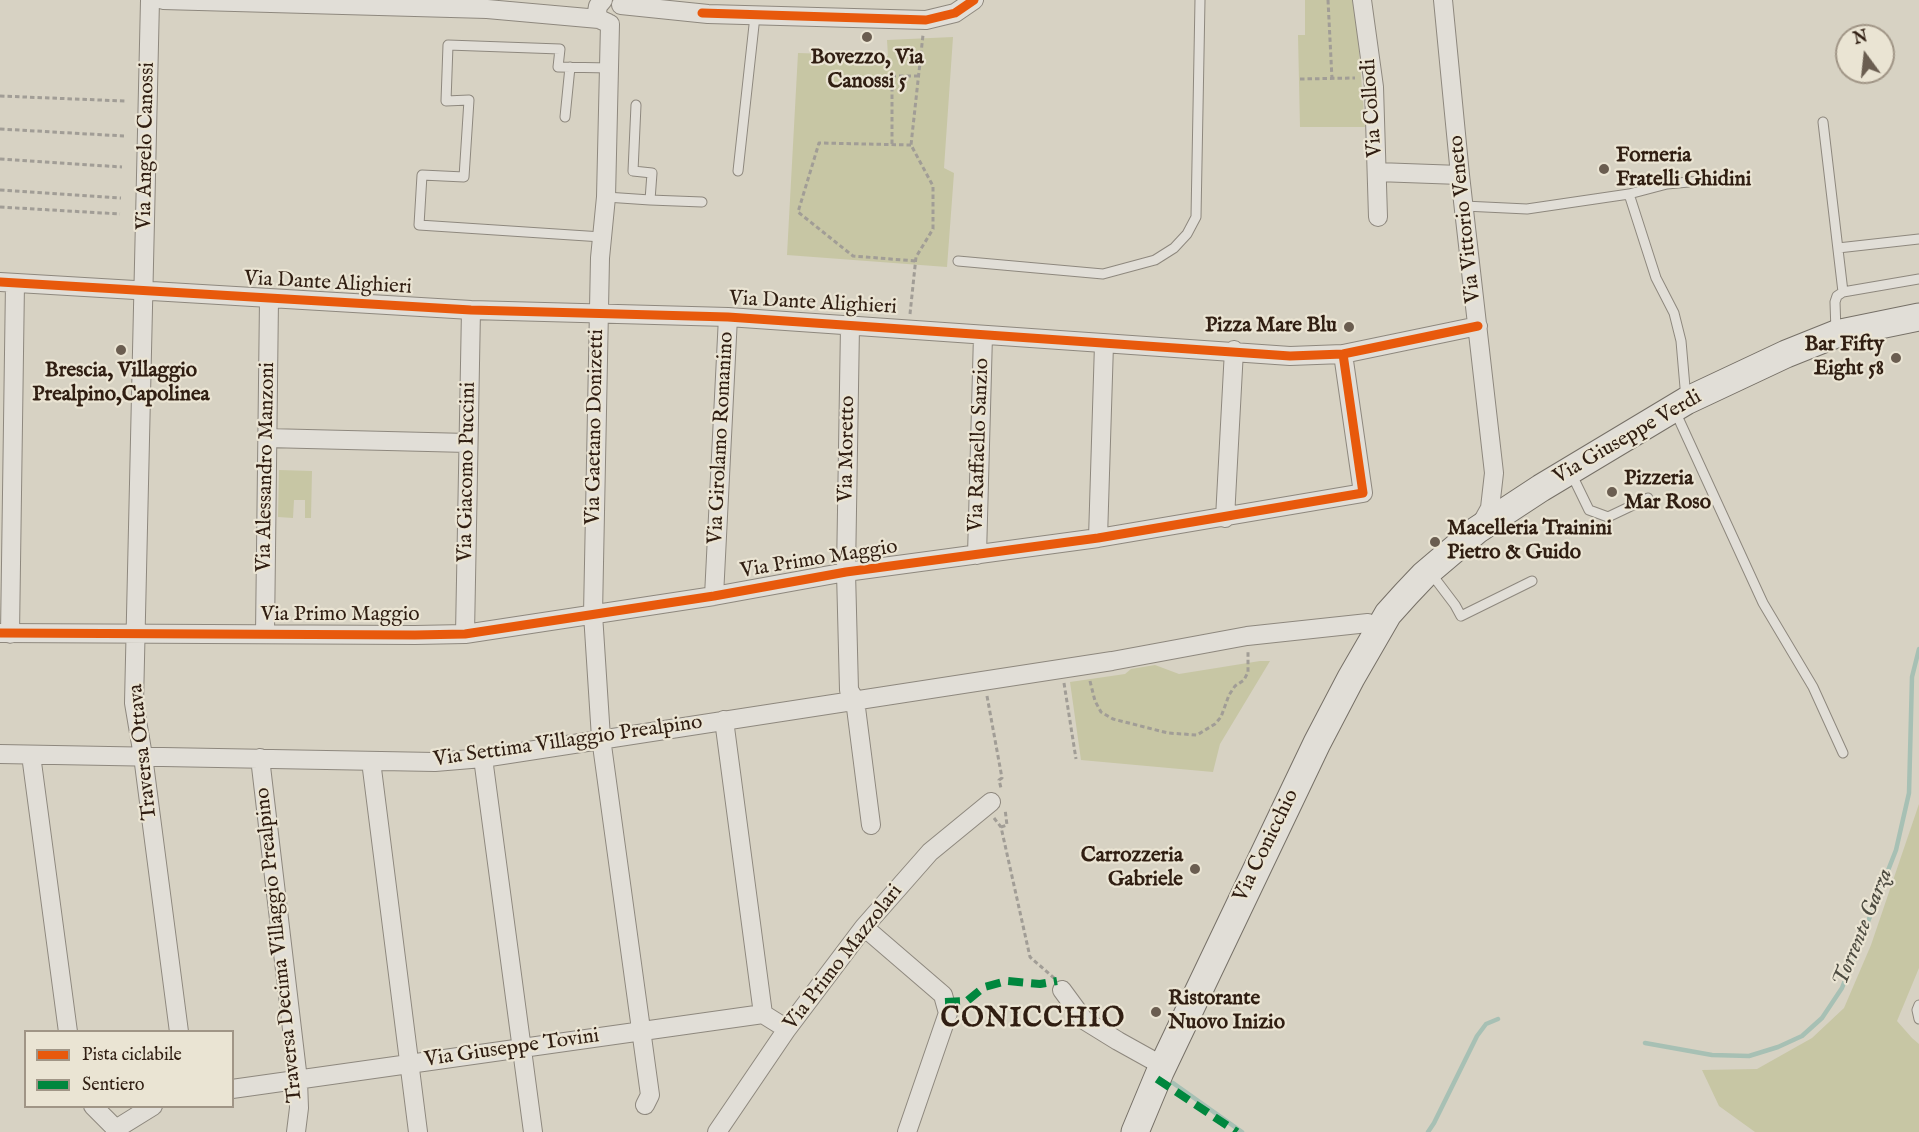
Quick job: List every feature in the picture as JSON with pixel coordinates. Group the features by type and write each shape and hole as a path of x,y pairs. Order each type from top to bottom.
{"main road":[{"name":"Via Giuseppe Verdi","path":"1374,627 1429,571 1477,530 1515,504 1680,405 1775,359 1836,334 1919,317"},
{"name":"Via Conicchio","path":"1135,1132 1163,1066 1374,627"}],"street":[{"name":"Via Angelo Canossi","path":"144,291 150,0"},
{"path":"163,0 926,20 955,13 974,0"},
{"name":"Via Collodi","path":"1362,0 1374,87 1378,217"},
{"name":"Via Vittorio Veneto","path":"1443,0 1460,175 1494,473 1490,508 1477,530"},
{"name":"Via Gaetano Donizetti","path":"610,10 606,197 600,258 592,614 602,738 650,1095 645,1105"},
{"path":"1377,172 1460,175"},
{"name":"Via Dante Alighieri","path":"8,283 471,310 728,317 910,328 1104,344 1234,350 1290,356 1343,354 1478,326"},
{"path":"5,633 8,283"},
{"name":"Traversa Ottava","path":"144,291 134,703 179,1030"},
{"name":"Via Alessandro Manzoni","path":"265,634 269,299"},
{"name":"Via Giacomo Puccini","path":"465,634 471,310"},
{"name":"Via Girolamo Romanino","path":"714,596 728,317"},
{"name":"Via Moretto","path":"846,572 850,326"},
{"name":"Via Raffaello Sanzio","path":"977,555 983,335"},
{"path":"1098,538 1104,344"},
{"path":"1225,518 1234,350"},
{"name":"Via Primo Maggio","path":"5,633 465,634 714,596 846,572 1098,538 1363,493 1343,354"},
{"path":"267,438 468,443"},
{"name":"Via Vittorio Veneto","path":"1494,473 1503,493 1515,504"},
{"name":"Via Primo Maggio","path":"846,572 849,690 855,700 871,825"},
{"path":"1246,636 1374,627"},
{"name":"Via Settima Villaggio Prealpino","path":"0,754 435,762 483,758 1062,668 1246,636"},
{"path":"724,720 763,1014 787,1029"},
{"path":"31,755 68,1030"},
{"name":"Traversa Decima Villaggio Prealpino","path":"260,758 298,1080 299,1108 296,1132"},
{"path":"483,758 533,1132"},
{"path":"371,761 418,1132"},
{"name":"Via Primo Mazzolari","path":"717,1132 787,1029 864,927 930,852 998,798"},
{"path":"864,927 943,995 948,1013 907,1132"},
{"path":"1062,990 1084,1020 1163,1066"},
{"name":"Via Giuseppe Tovini","path":"234,1089 763,1014"},
{"path":"94,1108 115,1131 151,1108"}],"lane":[{"path":"958,261 1103,274 1155,260 1174,248 1196,217 1200,0"},
{"path":"738,171 755,16"},
{"path":"602,237 419,225 422,175 464,177 469,100 446,100 448,45 560,49 558,67 610,68"},
{"path":"565,117 570,67"},
{"path":"636,105 633,171 652,173 650,200"},
{"path":"1823,122 1843,292"},
{"path":"1464,206 1527,209 1629,194 1667,184 1722,179"},
{"path":"1629,194 1656,278 1674,313 1681,341 1680,405 1763,603 1813,687 1843,753"},
{"path":"606,197 702,202"},
{"path":"1838,248 1919,239"},
{"path":"1836,334 1835,302 1837,296 1843,292 1919,279"},
{"path":"1570,471 1589,510 1608,517 1648,498"},
{"path":"1429,571 1461,616 1532,581"},
{"path":"1919,1005 1919,1019"}],"path":[{"path":"1328,0 1332,79"},
{"path":"910,328 916,256 933,229 933,186 911,145 926,20"},
{"path":"892,145 892,76 918,76"},
{"path":"1300,79 1361,78"},
{"path":"0,96 126,101"},
{"path":"0,129 124,136"},
{"path":"911,145 819,143 798,212 853,256 916,261"},
{"path":"0,159 122,167"},
{"path":"0,190 121,198"},
{"path":"0,207 120,214"},
{"path":"1086,664 1095,702 1101,712 1124,723 1168,733 1197,735 1206,731 1221,717 1235,686 1244,680 1248,672 1246,636"},
{"path":"1062,668 1076,759"},
{"path":"984,680 1002,778 999,780 998,798 1007,825 1002,827 1030,957 1057,981 1062,990"}],"green space":[{"path":"1305,0 1355,0 1365,127 1300,127 1298,35 1305,35"},
{"path":"953,37 944,168 954,173 947,267 787,255 798,53 888,56 887,40"},
{"path":"279,470 312,471 311,518 305,518 305,500 294,500 293,518 278,517"},
{"path":"1270,661 1220,744 1213,772 1081,760 1070,682 1125,674 1131,669 1155,665 1179,674"},
{"path":"1919,804 1919,968 1897,1021 1919,1044 1919,1132 1755,1132 1719,1106 1702,1070 1757,1069 1812,1038 1844,1008 1871,945"}],"waterway":[{"name":"Torrente Garza","path":"1645,1043 1712,1055 1749,1056 1778,1047 1802,1036 1822,1018 1842,988 1896,850 1909,793 1912,677 1919,649"},
{"name":"Torrente Garza","path":"1428,1132 1477,1036 1486,1024 1498,1019"},
{"path":"1173,1083 1242,1132"}],"marked path":[{"path":"945,1002 967,1001 984,987 1007,981 1040,984 1057,981"},
{"path":"1157,1079 1237,1132"}],"cycle path":[{"path":"702,13 926,20 955,13 974,0"},
{"path":"0,282 471,310 728,317 1290,356 1343,354 1478,326"},
{"path":"0,633 465,634 714,596 846,572 1098,538 1363,493 1343,354"}],"place":[{"name":"Bovezzo, Via Canossi 5","path":"867,37"},
{"name":"Forneria Fratelli Ghidini","path":"1604,169"},
{"name":"Pizza Mare Blu","path":"1349,327"},
{"name":"Brescia, Villaggio Prealpino,Capolinea","path":"121,350"},
{"name":"Bar Fifty Eight 58","path":"1896,358"},
{"name":"Pizzeria Mar Roso","path":"1612,492"},
{"name":"Macelleria Trainini Pietro & Guido","path":"1435,542"},
{"name":"Carrozzeria Gabriele","path":"1195,869"},
{"name":"Ristorante Nuovo Inizio","path":"1156,1012"}],"district":[{"name":"CONICCHIO","path":"1033,1020"}]}
